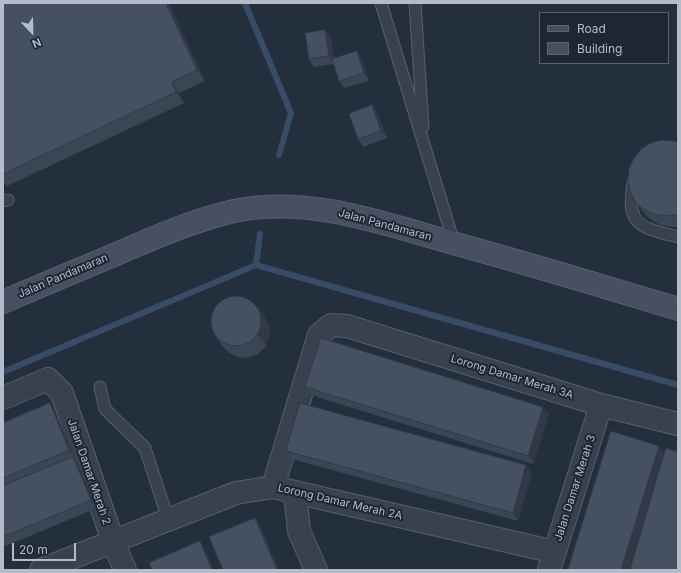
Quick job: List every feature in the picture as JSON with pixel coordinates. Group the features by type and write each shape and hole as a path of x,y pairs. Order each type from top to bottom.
{"main road":[{"name":"Jalan Pandamaran","path":"3,302 159,235 202,220 235,211 269,207 305,208 343,213 535,266 678,309"}],"street":[{"name":"Lorong Damar Merah 3A","path":"273,487 319,335 332,325 347,326 601,405 678,424"},
{"name":"Jalan Damar Merah 2","path":"3,398 48,379 62,393 113,541 125,570"},
{"name":"Jalan Damar Merah 3","path":"552,561 601,405"},
{"name":"Lorong Damar Merah 2A","path":"41,570 236,493 273,487 552,561"},
{"path":"295,492 299,531 316,570"}],"lane":[{"path":"381,3 454,243"},
{"path":"415,3 425,148"},
{"path":"638,166 631,193 632,214 639,224 649,230 678,237"},
{"path":"100,388 105,410 145,448 168,519"}],"building":[{"path":"3,3 166,3 197,70 172,82 176,92 3,174"},
{"path":"325,30 329,56 309,59 305,33"},
{"path":"357,51 364,73 339,81 332,59"},
{"path":"372,105 381,131 358,139 349,114"},
{"path":"662,140 678,142 678,215 665,216 653,214 643,209 635,201 630,191 628,180 629,169 634,158 641,149 651,143"},
{"path":"231,296 241,296 254,303 261,316 261,326 254,339 241,346 231,346 222,342 215,335 211,326 211,316 215,307 222,300"},
{"path":"321,338 543,407 528,456 305,387"},
{"path":"50,403 69,450 3,478 3,423"},
{"path":"300,403 526,465 513,513 286,451"},
{"path":"611,431 659,446 621,570 568,570"},
{"path":"666,448 678,452 678,570 630,570"},
{"path":"73,457 91,500 3,537 3,486"},
{"path":"255,518 277,570 223,570 209,537"},
{"path":"200,541 212,570 152,570 149,563"}],"waterway":[{"path":"245,3 291,113 279,155"},
{"path":"256,265 260,234"},
{"path":"3,372 256,265 678,385"}]}
